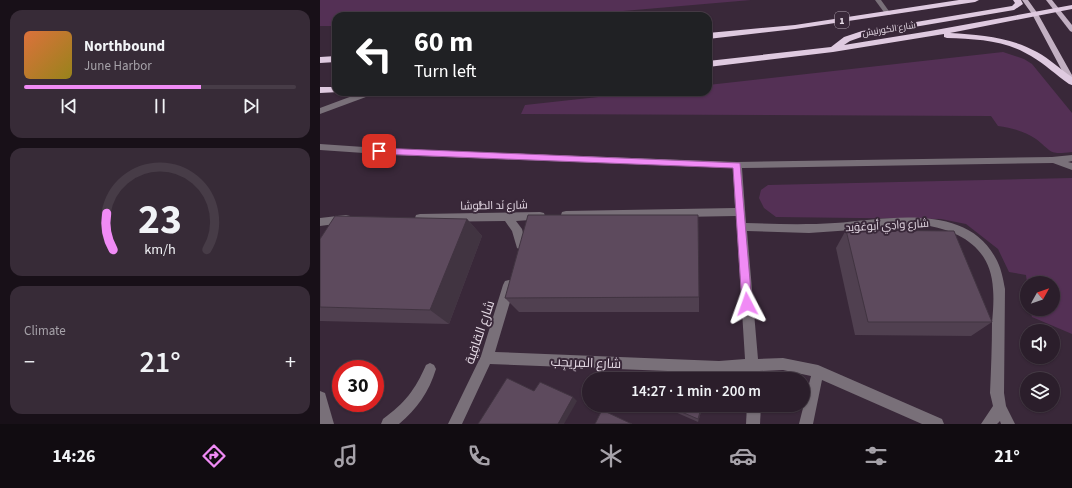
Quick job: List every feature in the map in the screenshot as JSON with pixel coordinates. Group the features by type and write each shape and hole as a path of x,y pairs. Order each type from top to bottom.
{"highway":[{"name":"شارع الكورنيش","path":"712,36 888,14 974,0"},
{"path":"833,49 847,39 865,33 1014,8 1019,4 1017,0"},
{"name":"شارع الكورنيش","path":"712,64 833,49 930,34 1072,8"},
{"path":"930,34 989,38 1022,47 1039,56 1072,82"},
{"path":"320,60 332,59"},
{"path":"320,90 332,90"}],"main road":[{"path":"1025,0 1035,14 1072,82"},
{"path":"1049,0 1072,30"}],"street":[{"path":"878,0 888,14"},
{"path":"320,111 360,96"},
{"path":"320,147 393,152 737,165 1052,160 1072,158"},
{"path":"1052,160 1072,167"},
{"path":"737,165 752,372"},
{"name":"شارع نَد الطُّوشا","path":"413,218 740,212"},
{"path":"507,216 517,229 520,249 535,229 555,215"},
{"path":"320,222 358,219"},
{"name":"شارع وادِي أبوعُوَيد","path":"742,227 809,229 924,221 944,224 963,232 978,244 990,259 996,273 999,289 997,393 1000,407 1008,424"},
{"name":"شارع القافِية","path":"455,424 487,358 512,276"},
{"name":"شارع المِرِيجِب","path":"487,358 719,367 783,364 807,368 818,372 937,424"},
{"path":"388,424 413,402 424,385 430,369"},
{"path":"806,424 818,372"},
{"path":"320,398 327,424"},
{"path":"988,424 996,415 1000,407"},
{"path":"753,424 754,412"}],"shaded area":[{"path":"320,0 751,0 612,12 332,12 332,26 320,26"},
{"path":"1003,52 1024,59 1032,64 1072,113 1072,152 1051,152 1036,139 1027,134 998,126 991,116 521,114 525,105 607,96 712,96 712,85"},
{"path":"1072,178 1072,334 1060,329 1060,324 1048,324 1032,316 1060,316 1060,276 1026,276 1009,272 998,249 966,224 941,219 776,217 764,208 759,198 761,190 768,185"}],"building":[{"path":"528,215 698,215 699,297 505,298"},
{"path":"335,216 467,219 430,310 320,307 320,239"},
{"path":"846,230 954,231 992,322 868,322"},
{"path":"507,378 534,391 540,382 573,397 558,424 478,424"},
{"path":"601,412 606,412 632,424 595,424"},
{"path":"682,412 700,412 698,419"}],"route":[{"path":"379,151 737,165 747,304"}]}
